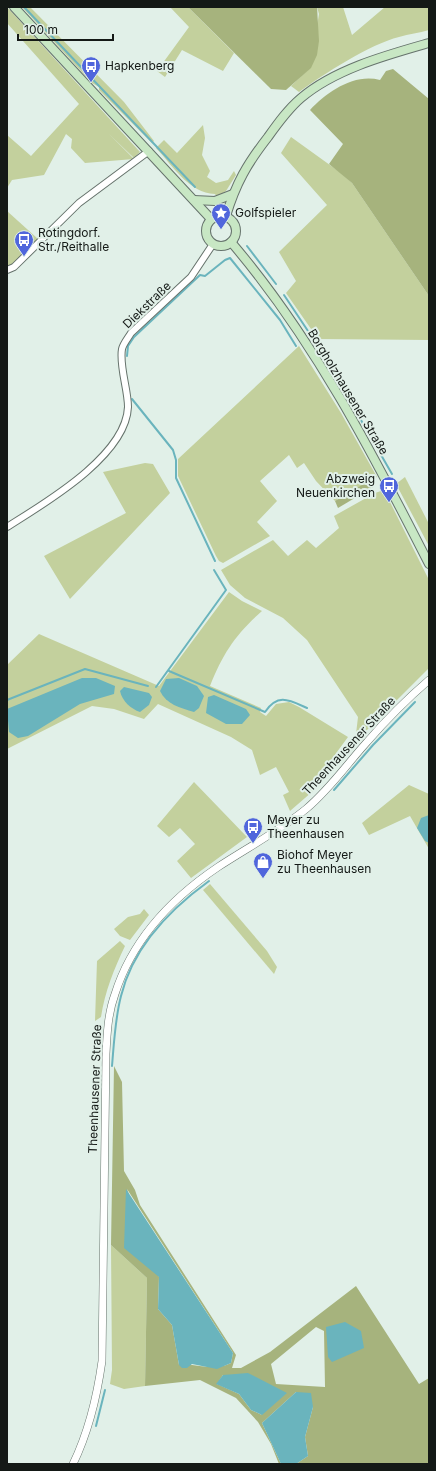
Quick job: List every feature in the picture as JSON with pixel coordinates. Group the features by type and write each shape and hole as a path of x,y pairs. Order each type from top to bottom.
{"main road":[{"path":"14,7 211,219"},
{"path":"226,216 233,194 248,162 285,114 302,98 336,77 378,58 429,43"},
{"path":"194,200 215,201 233,194"},
{"path":"216,216 226,216 232,221 236,228 235,236 231,242 222,246 213,244 206,232 208,223 216,216"},
{"name":"Borgholzhausener Straße","path":"231,242 272,295 332,386 388,484 429,564"}],"street":[{"path":"7,270 14,267 79,203 149,151"},
{"name":"Diekstraße","path":"7,527 89,471 116,439 123,426 128,408 122,358 124,344 131,333 191,277 213,244"},
{"name":"Theenhausener Straße","path":"74,1464 88,1431 95,1406 102,1361 106,1054 108,1024 114,994 125,967 149,930 170,906 209,873 306,808 324,792 369,740 429,680"}],"green space":[{"path":"7,7 140,152 134,158 109,134 134,159 85,163 71,148 72,139 66,134 44,175 12,180 7,188 7,135 31,156 79,104 7,23"},
{"path":"22,7 30,7 124,102 154,141 152,143 99,90 99,87 92,83"},
{"path":"170,7 188,7 234,53 223,71 182,50 165,77 157,71 189,27"},
{"path":"188,7 317,7 319,41 317,55 311,68 286,90 271,89"},
{"path":"317,7 343,7 352,35 385,7 429,7 429,30 399,37 375,46 334,69 299,92 291,86 310,68 319,14"},
{"path":"393,69 429,99 429,296 352,183 329,164 343,144 310,110 324,97 342,86 360,79 380,80 386,71"},
{"path":"203,125 205,138 202,155 210,171 207,177 216,183 228,180 234,171 236,175 226,191 217,197 215,194 197,189 189,184 156,148 164,140 177,153"},
{"path":"291,137 341,173 352,183 429,296 429,340 318,339 286,293 296,281 279,252 327,205 281,153"},
{"path":"7,211 38,239 13,264 7,267"},
{"path":"299,346 341,413 377,477 335,501 316,481 304,463 297,468 289,455 260,481 277,501 257,522 270,536 223,563 219,561 216,556 178,476 178,459"},
{"path":"145,463 153,464 170,493 70,599 44,556 126,513 103,472"},
{"path":"405,477 429,524 429,546 396,484"},
{"path":"372,479 375,486 338,508 335,501"},
{"path":"384,490 429,580 429,668 367,730 330,774 328,773 356,734 358,717 307,640 283,618 245,598 230,585 221,570 273,540 288,556 307,540 316,548 339,528 334,516 375,493"},
{"path":"229,592 242,601 262,611 253,619 231,645 225,654 210,686 261,708 260,712 266,716 276,704 289,702 348,737 320,775 320,785 290,811 283,795 289,792 276,767 260,775 252,750 231,737 158,704 144,719 114,709 92,706 7,749 7,665 39,634 159,686"},
{"path":"194,782 247,837 191,878 177,861 195,844 180,828 169,837 157,826"},
{"path":"409,785 429,794 429,849 410,816 369,835 362,823"},
{"path":"210,884 267,951 277,967 274,974 203,890"},
{"path":"144,909 149,915 130,940 120,936 114,929 128,917 140,914"},
{"path":"120,941 125,946 110,980 101,1017 95,1021 97,961"},
{"path":"114,1066 122,1082 124,1171 135,1190 140,1205 236,1355 232,1368 241,1368 270,1352 356,1286 419,1384 429,1378 429,1464 296,1464 308,1456 305,1437 313,1407 296,1392 262,1423 281,1464 279,1464 271,1444 258,1422 236,1398 200,1380 145,1386 147,1278 111,1245","holes":["127,1189 233,1353 231,1363 218,1367 179,1365 172,1325 158,1309 159,1277","316,1327 324,1331 325,1387 276,1384 271,1364","223,1375 262,1415 251,1410 239,1394 217,1384"]},
{"path":"111,1245 147,1278 145,1386 124,1389 110,1384 112,1370"}],"water":[{"path":"82,678 96,678 115,686 114,694 80,704 28,736 18,738 9,732 7,709"},
{"path":"179,678 197,686 204,696 199,708 194,712 170,702 160,691 166,679"},
{"path":"124,687 149,693 152,697 149,705 140,712 130,707 121,695 120,691"},
{"path":"214,695 246,709 250,715 242,724 226,724 206,713 208,697"},
{"path":"429,815 429,843 425,841 417,828 421,818"},
{"path":"126,1189 233,1353 231,1363 217,1369 192,1364 187,1368 182,1368 179,1365 172,1325 158,1309 159,1277 124,1248"},
{"path":"345,1322 361,1331 364,1348 332,1362 328,1357 326,1327"},
{"path":"248,1373 287,1393 262,1415 251,1410 239,1394 216,1384 223,1375"},
{"path":"296,1392 311,1393 313,1407 305,1437 308,1456 296,1464 281,1464 262,1423"}],"waterway":[{"path":"24,7 195,187"},
{"path":"247,246 276,284"},
{"path":"127,356 128,346 134,337 200,275 205,276 225,260 230,258 280,320 296,346"},
{"path":"284,295 314,340"},
{"path":"319,347 392,474"},
{"path":"132,399 173,450 176,460 176,478 215,561"},
{"path":"156,687 226,590 214,570"},
{"path":"7,700 85,669 148,686"},
{"path":"169,671 265,712 270,706 279,700 289,701 307,708"},
{"path":"334,790 373,745 415,702"},
{"path":"112,1066 117,1013 121,996 134,961 154,931 167,917 180,904 209,881"},
{"path":"96,1426 105,1390"}],"place":[{"name":"Hapkenberg","path":"91,83"},
{"name":"Golfspieler","path":"221,230"},
{"name":"Rotingdorf. Str./Reithalle","path":"24,257"},
{"name":"Abzweig Neuenkirchen","path":"389,503"},
{"name":"Meyer zu Theenhausen","path":"253,844"},
{"name":"Biohof Meyer zu Theenhausen","path":"263,879"}]}
